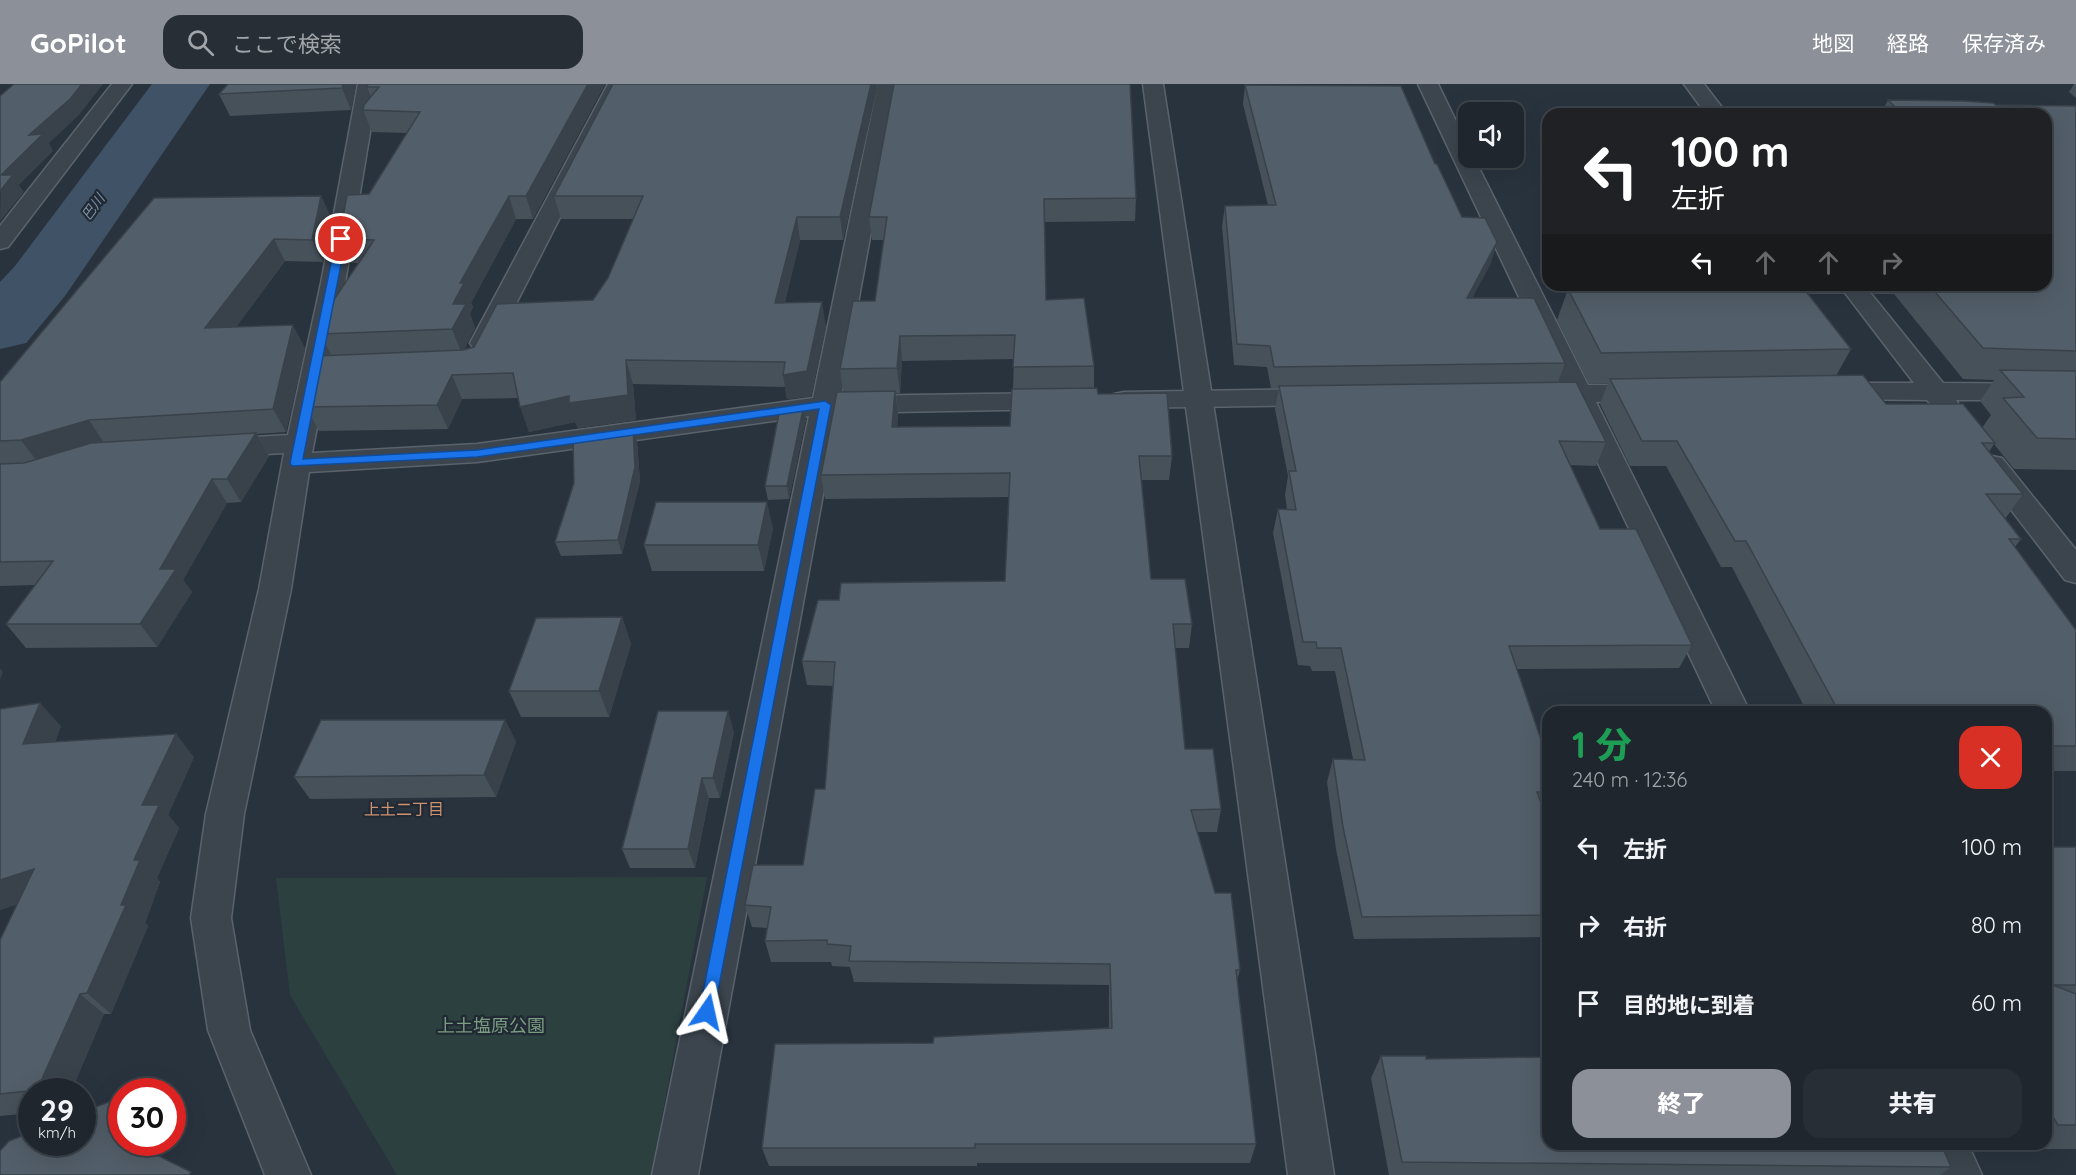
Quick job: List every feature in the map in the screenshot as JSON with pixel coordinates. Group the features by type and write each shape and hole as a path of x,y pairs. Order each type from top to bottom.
{"street":[{"path":"0,242 122,84"},
{"path":"288,1175 229,1030 211,918 225,814 275,589 298,453 327,370 368,84"},
{"path":"472,364 618,84"},
{"path":"675,1175 888,84"},
{"path":"1153,84 1311,1175"},
{"path":"1428,84 1576,394 1730,706"},
{"path":"1694,84 1712,108"},
{"path":"1856,291 2076,572"},
{"path":"1802,391 1933,389 2076,392"},
{"path":"1517,394 1672,393"},
{"path":"197,450 298,453 477,453 825,405 1352,396"},
{"path":"1947,1150 1959,1175"}],"green space":[{"name":"上土塩原公園","path":"707,877 651,1175 397,1175 290,995 276,878"}],"building":[{"path":"14,84 82,84 70,99 29,135 43,134 1,175 13,175 0,191 0,96"},
{"path":"228,84 343,84 342,88 219,94"},
{"path":"368,84 588,84 526,196 509,196 460,283 464,283 453,304 466,304 452,329 321,334 325,313 374,240 339,239 347,195 369,194 420,112 363,110 364,105 379,87 367,87"},
{"path":"613,84 871,84 840,217 797,217 775,303 822,302 807,371 783,375 785,362 626,360 628,395 569,403 569,396 520,407 513,373 452,375 437,405 306,407 317,356 463,350 474,347 497,304 593,300 608,278 643,196 554,196"},
{"path":"894,84 1130,84 1136,198 1044,199 1046,300 1084,298 1094,366 1013,367 1015,335 900,336 897,368 840,369 853,301 875,301 887,217 869,217"},
{"path":"1245,85 1401,86 1435,164 1462,217 1485,218 1497,242 1467,298 1534,298 1565,363 1274,367 1270,346 1237,344 1225,206 1276,205"},
{"path":"1888,100 2076,106 2076,351 1983,348 1934,291 2052,291 2052,108 1896,108"},
{"path":"321,196 312,240 274,239 205,328 293,325 273,409 89,420 21,440 0,441 0,382 154,198"},
{"path":"1569,291 1806,291 1851,349 1601,353"},
{"path":"2000,370 2076,371 2076,439 2037,438 2003,398 2024,397"},
{"path":"1863,375 1886,404 1963,404 1995,443 1982,443 2023,494 1986,494 2021,539 2009,539 2076,630 2076,746 2052,746 2052,706 1836,706 1746,541 1735,541 1677,441 1642,441 1610,379"},
{"path":"1576,382 1606,442 1559,441 1600,529 1636,529 1692,645 1509,646 1542,742 1542,792 1537,792 1542,806 1542,915 1362,917 1343,827 1333,759 1365,760 1341,648 1317,648 1316,642 1303,642 1278,509 1296,510 1289,471 1296,471 1279,386"},
{"path":"1097,388 1098,394 1167,393 1172,456 1139,456 1151,579 1185,579 1192,624 1173,624 1185,749 1213,749 1221,809 1191,810 1215,893 1231,893 1240,970 1236,970 1256,1144 975,1144 975,1148 762,1148 775,1044 933,1043 934,1037 1112,1028 1110,964 849,961 851,946 827,944 827,940 765,941 771,907 745,905 753,865 803,865 815,789 825,789 835,662 802,661 818,600 839,600 841,583 1005,581 1010,473 821,475 837,392 895,391 892,427 1010,426 1012,389"},
{"path":"804,405 787,486 765,486 780,408"},
{"path":"633,428 635,467 618,540 555,542 574,483 573,437"},
{"path":"256,433 227,479 212,479 160,569 176,569 140,624 6,624 53,561 0,562 0,464 24,463 91,443"},
{"path":"656,502 767,502 758,545 644,545"},
{"path":"622,617 599,691 509,691 536,618"},
{"path":"40,703 23,744 176,734 142,805 159,805 134,860 140,860 121,905 126,905 87,993 80,994 42,1078 18,1078 18,1092 0,1094 0,940 34,869 0,880 0,709"},
{"path":"658,711 728,711 713,778 702,778 688,849 622,849"},
{"path":"321,720 505,720 484,775 294,777"},
{"path":"2052,847 2076,847 2076,985 2053,985 2076,994 2076,1125 2058,1125 2052,1114"},
{"path":"1381,1056 1426,1056 1426,1059 1542,1057 1542,1150 1944,1150 1951,1167 1402,1162"},
{"path":"108,1102 108,1156 159,1156 191,1172 189,1175 0,1175 0,1151 9,1141 18,1137 18,1156 96,1156 96,1107"}],"waterway":[{"name":"巴川","path":"0,327 40,281 181,84"}],"district":[{"name":"上土二丁目","path":"404,809"}],"route":[{"path":"341,239 296,463 477,453 825,405 707,1012"}]}
